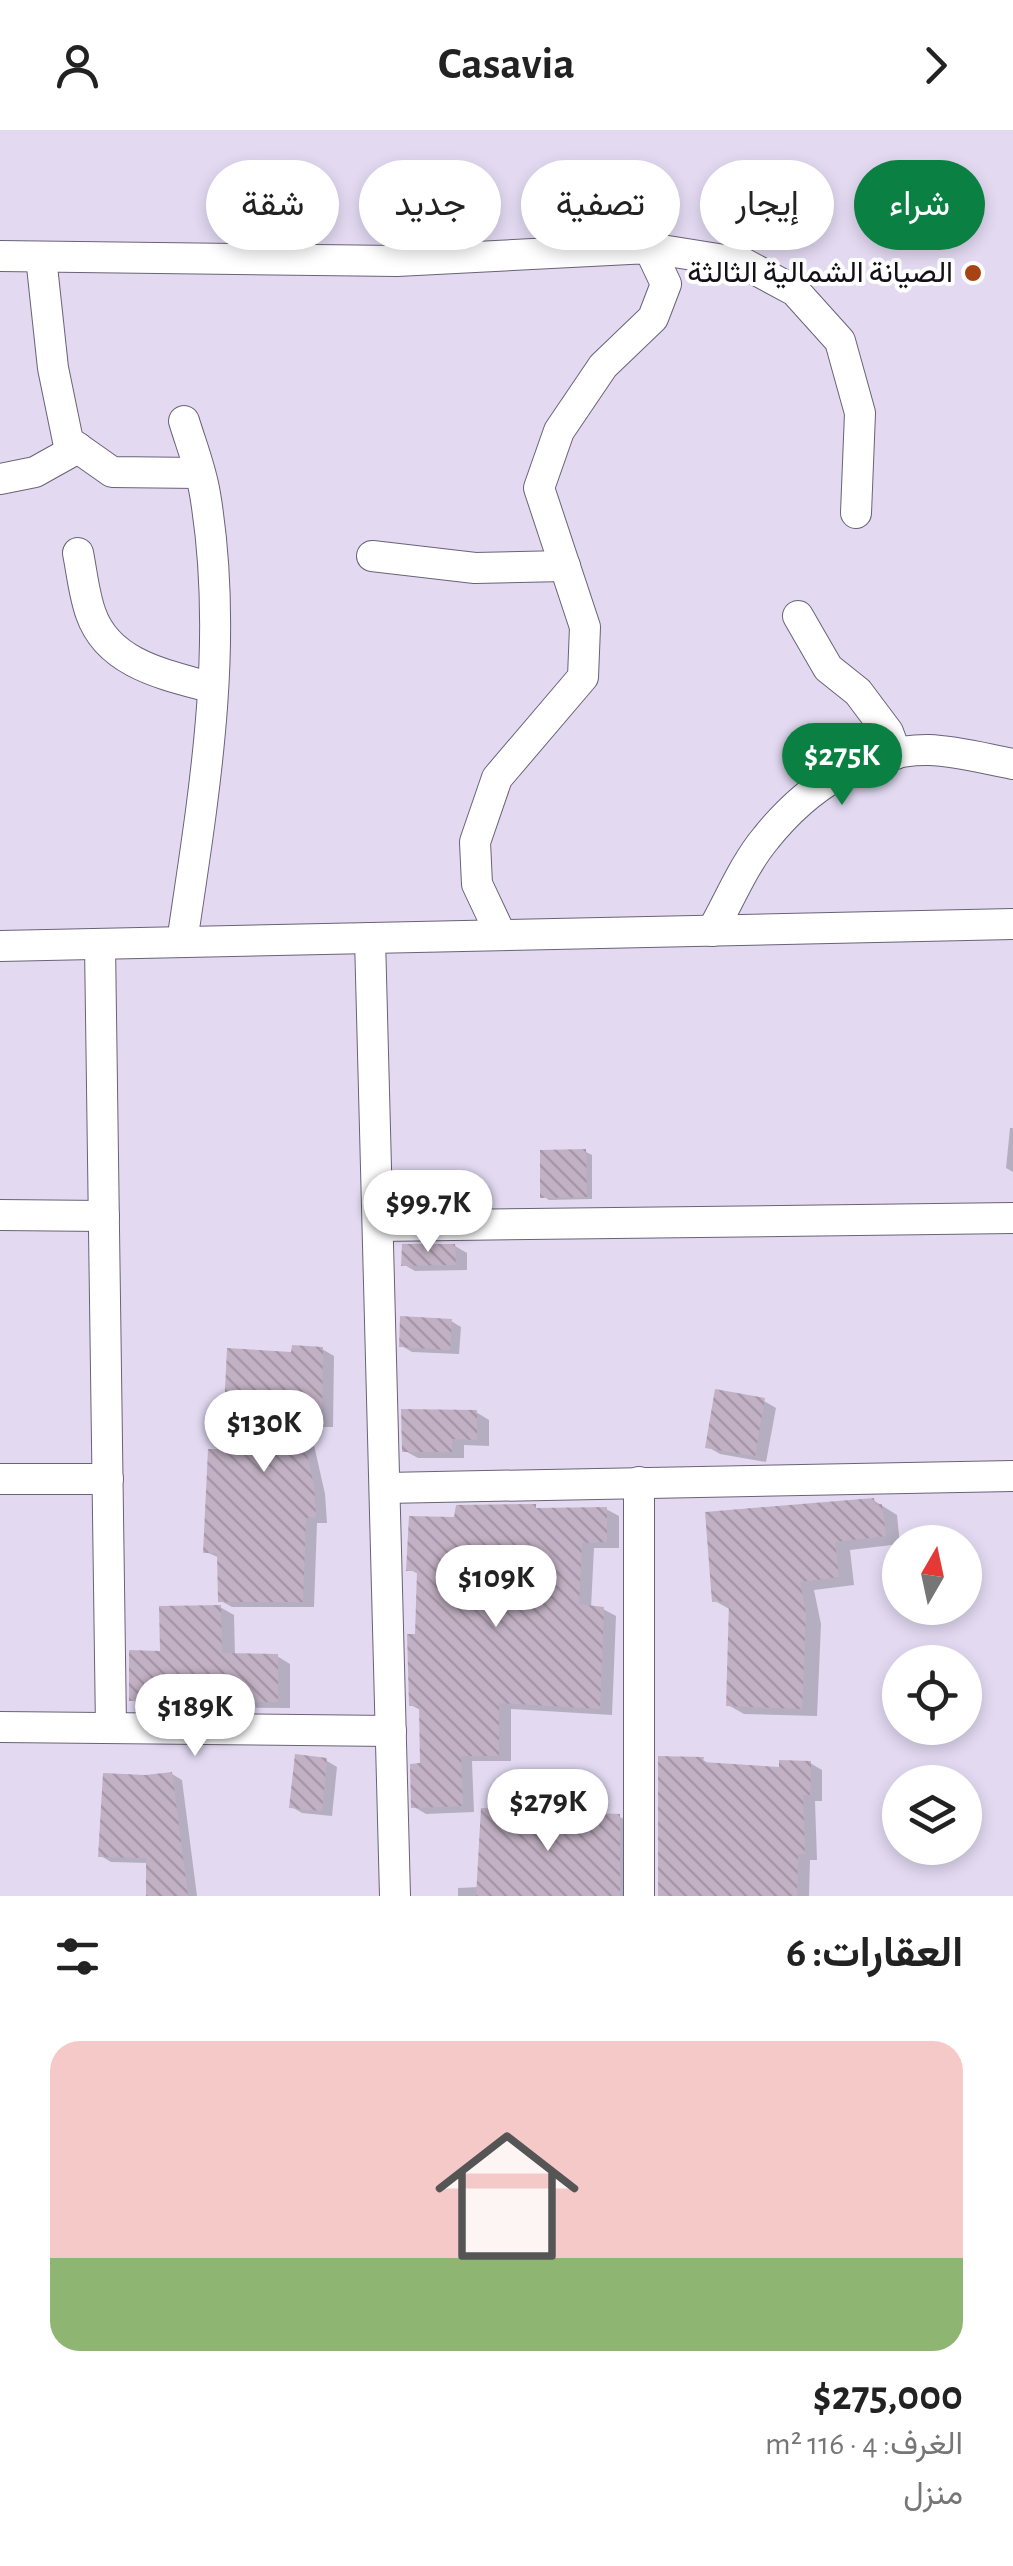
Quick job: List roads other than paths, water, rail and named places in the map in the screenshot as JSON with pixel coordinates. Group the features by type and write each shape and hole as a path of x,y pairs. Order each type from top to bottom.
{"street":[{"path":"0,256 397,261 610,250"},
{"path":"502,935 477,884 475,842 497,778 583,677 584,627 540,488 559,431 603,366 652,318 666,284 650,250"},
{"path":"662,250 743,263 795,290 840,341 860,414 856,514"},
{"path":"41,257 52,368 68,441 112,472 199,472"},
{"path":"182,942 210,761 216,604 205,491 184,421"},
{"path":"0,479 34,472 78,448"},
{"path":"78,553 92,616 108,642 144,669 213,688"},
{"path":"372,556 476,568 565,566"},
{"path":"798,616 828,668 858,692 888,732 896,754"},
{"path":"712,931 764,839 799,804 841,771 876,756 929,750 1013,764"},
{"path":"0,946 1013,924"},
{"path":"370,938 395,1896"},
{"path":"100,944 111,1728"},
{"path":"0,1215 104,1216"},
{"path":"378,1226 1013,1218"},
{"path":"384,1488 1013,1476"},
{"path":"0,1479 108,1479"},
{"path":"639,1482 639,1896"},
{"path":"0,1727 391,1730"}],"place":[{"name":"الصيانة الشمالية الثالثة","path":"973,273"}]}
